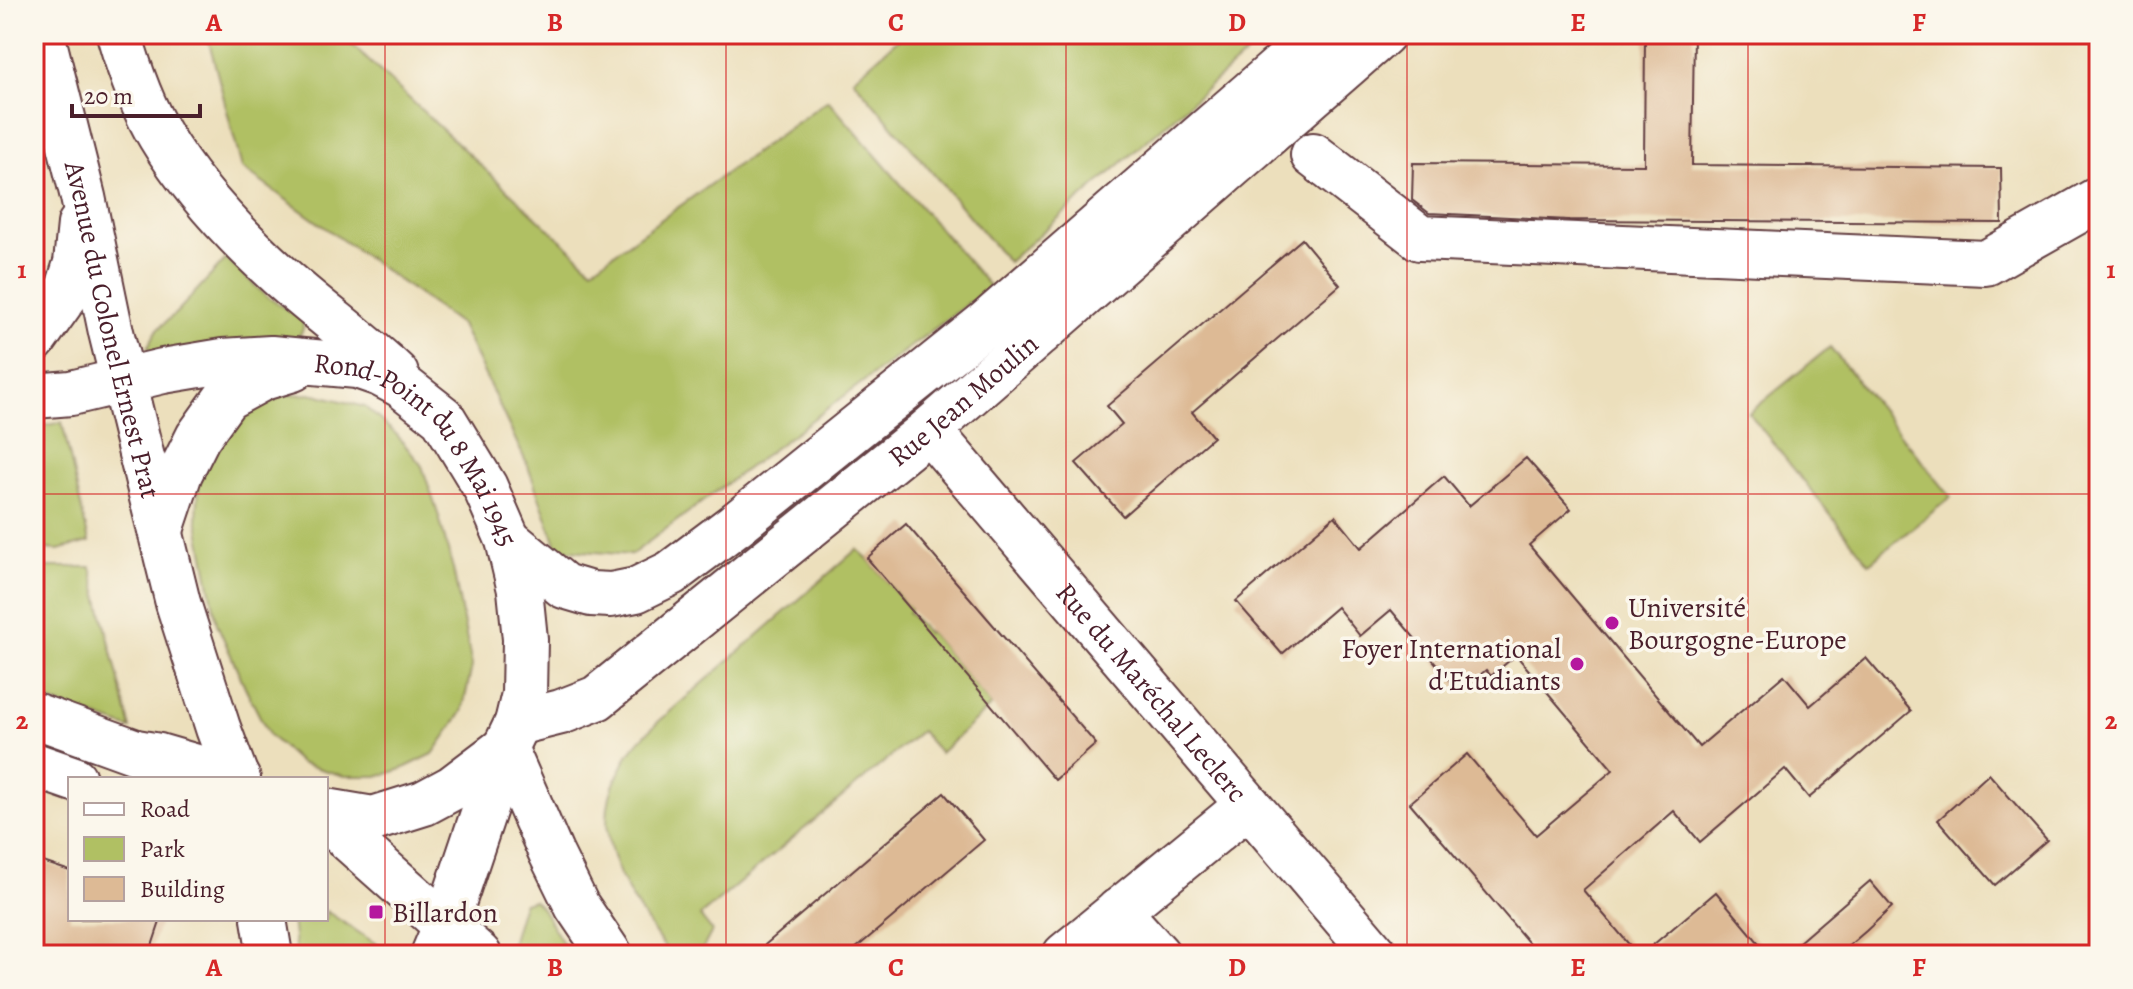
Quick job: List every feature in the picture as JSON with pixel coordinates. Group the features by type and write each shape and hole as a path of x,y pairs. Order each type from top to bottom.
{"main road":[{"name":"Avenue du Colonel Ernest Prat","path":"42,34 161,530"},
{"path":"119,34 131,73 158,134 187,177 226,223 279,275 367,346 441,417"},
{"name":"Rue Jean Moulin","path":"508,540 564,586 591,594 611,595 636,590 671,573 985,324 1318,34"},
{"name":"Rue Jean Moulin","path":"511,736 597,698 929,430 1383,34"},
{"path":"1313,155 1420,238 1986,263 2099,199"},
{"path":"34,340 66,295 76,263 83,197"},
{"path":"34,396 71,393 163,371 223,361 271,358 315,363"},
{"name":"Rond-Point du 8 Mai 1945","path":"161,530 180,473 198,437 226,398 263,378 315,363 357,366 401,385 441,417 485,487 508,540 520,590 525,639 524,694 439,940"},
{"name":"Rue du Maréchal Leclerc","path":"929,430 1376,955"},
{"path":"161,530 178,603 236,777"},
{"path":"34,715 136,752 230,777"},
{"path":"328,811 373,819 424,803 452,788 511,736 551,853 577,906 610,955"},
{"path":"34,765 68,777"},
{"path":"1065,955 1248,805"},
{"path":"328,821 439,940 479,955"},
{"path":"1118,911 1158,955"},
{"path":"264,921 270,955"}],"green space":[{"path":"207,34 340,34 592,269 828,100 990,287 631,555 558,549 527,464 461,325 242,168"},
{"path":"904,34 1269,34 1008,262 853,79"},
{"path":"226,259 266,296 303,320 303,329 298,338 248,341 152,356 148,346 158,329"},
{"path":"1830,347 1951,497 1869,563 1749,413"},
{"path":"315,394 365,407 397,435 422,466 453,569 472,666 462,712 433,754 379,776 344,776 300,763 269,735 217,624 197,518 199,481 227,422 274,395"},
{"path":"62,422 89,542 58,550 34,548 34,428"},
{"path":"857,549 911,609 908,612 927,633 929,631 992,705 940,753 921,731 700,916 712,931 696,955 670,955 628,892 610,846 607,822 610,798 619,773 634,747 657,723"},
{"path":"34,567 91,567 131,729 34,696"},
{"path":"534,900 570,955 508,954 523,903"},
{"path":"328,912 393,955 296,955 292,921 328,921"}],"building":[{"path":"1645,34 1694,34 1692,165 2001,168 2002,223 1569,220 1429,213 1412,200 1413,163 1644,165"},
{"path":"1302,239 1340,285 1192,412 1213,437 1123,516 1076,463 1122,424 1107,406"},
{"name":"Foyer International d'Etudiants","path":"1526,458 1571,509 1529,545 1699,747 1784,675 1810,706 1866,658 1911,711 1809,798 1785,769 1700,842 1674,811 1583,890 1638,955 1539,955 1410,803 1467,754 1536,835 1613,770 1516,655 1491,676 1486,670 1460,692 1391,610 1360,636 1337,607 1282,654 1236,601 1335,516 1361,548 1444,476 1469,506"},
{"path":"906,524 1096,744 1055,780 867,558"},
{"path":"1989,774 2047,840 1995,885 1938,820"},
{"path":"944,793 984,840 848,955 753,955"},
{"path":"34,859 68,870 68,921 160,921 149,955 34,955"},
{"path":"1870,881 1892,907 1866,931 1838,955 1784,955"},
{"path":"1716,892 1769,955 1641,955"}],"place":[{"name":"Université Bourgogne-Europe","path":"1612,623"},
{"name":"Foyer International d'Etudiants","path":"1577,664"},
{"name":"Billardon","path":"376,912"}]}
